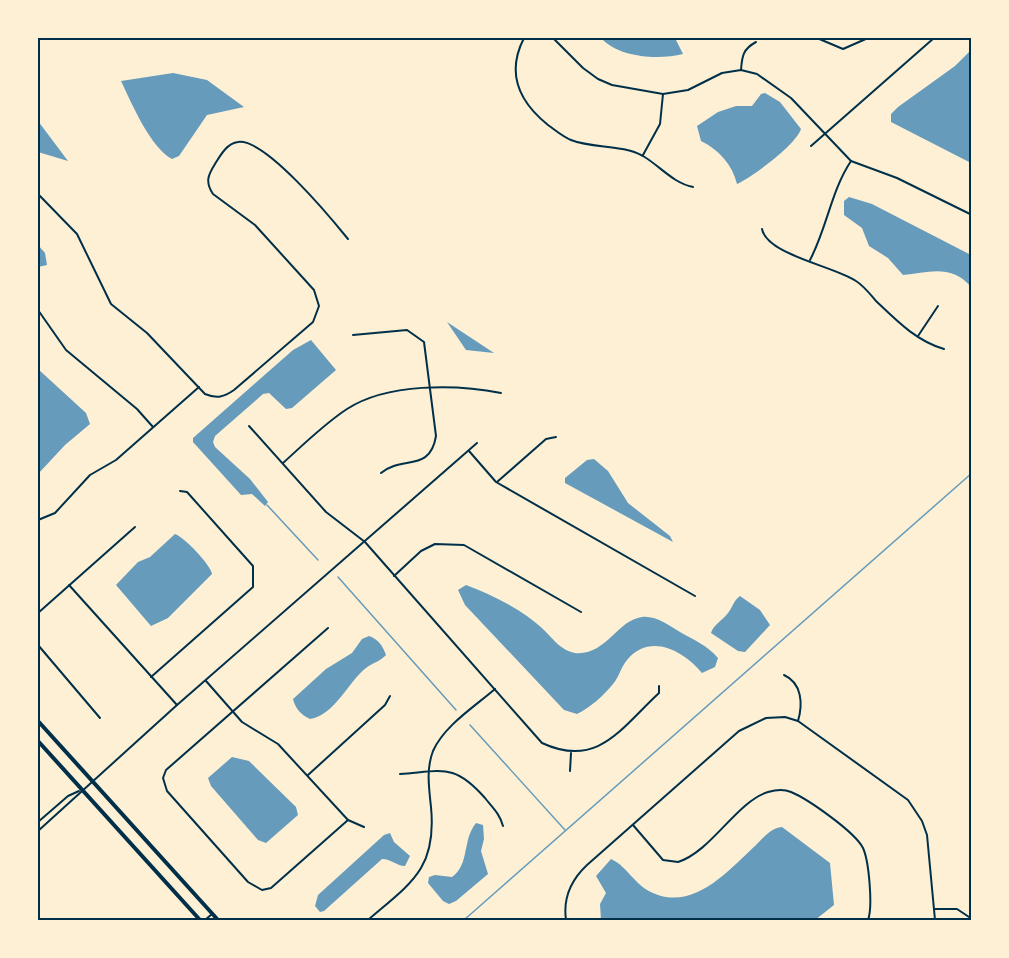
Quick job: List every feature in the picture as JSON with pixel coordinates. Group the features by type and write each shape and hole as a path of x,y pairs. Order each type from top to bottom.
{"main road":[{"path":"38,721 218,921"},
{"path":"38,741 200,921"}],"street":[{"path":"524,38 517,52 514,68 516,86 534,114 570,140 642,156 684,185 693,187"},
{"path":"553,38 583,68 598,79 612,85 663,94 688,90 722,73 741,70 757,74 774,83 851,161 897,178 972,214"},
{"path":"817,38 843,49 867,38"},
{"path":"811,146 934,38"},
{"path":"741,70 742,56 746,47 756,42"},
{"path":"642,156 660,124 663,94"},
{"path":"38,194 77,234 111,304 147,333 199,387 213,397 227,395 313,322 319,306 314,290 255,225 213,194 208,186 208,176 228,147 237,142 248,143 298,180 348,238"},
{"path":"810,261 828,219 835,191 851,161"},
{"path":"762,229 763,235 776,248 857,281 899,323 918,337 944,350"},
{"path":"918,337 938,306"},
{"path":"38,310 66,350 137,409 153,428"},
{"path":"353,335 407,330 419,336 428,352 436,436 431,453 424,459 386,468 381,473"},
{"path":"38,520 55,513 90,475 116,460 199,387"},
{"path":"283,463 348,408 386,393 460,388 501,393"},
{"path":"249,426 326,512 365,542 542,743 571,753 594,750 607,742 659,693 659,686"},
{"path":"496,482 546,439 556,437"},
{"path":"38,831 91,781 477,443"},
{"path":"468,451 496,482 695,596"},
{"path":"151,677 253,587 255,577 254,566 187,492 180,491"},
{"path":"38,613 135,527"},
{"path":"394,576 421,551 435,544 464,545 581,612"},
{"path":"69,585 177,705"},
{"path":"328,628 166,770 163,778 167,791 248,882 262,890 271,888 348,820"},
{"path":"38,645 100,718"},
{"path":"783,675 793,681 800,693 798,721"},
{"path":"206,681 242,722 278,744 348,820 364,827"},
{"path":"368,921 410,884 432,845 429,772 433,753 443,735 495,689"},
{"path":"308,775 385,705 390,696"},
{"path":"566,921 567,894 579,872 745,726 773,717 798,721 892,787 916,811 927,835 935,921"},
{"path":"570,771 571,753"},
{"path":"400,774 448,771 465,778 500,816 502,826"},
{"path":"38,822 68,796 81,790"},
{"path":"633,825 663,860 678,862 698,851 760,795 777,790 790,792 850,834 863,848 871,908 868,921"},
{"path":"934,909 957,909 972,918"},
{"path":"205,921 212,914"}],"water":[{"path":"601,38 675,38 683,54 663,57 640,56 618,50"},
{"path":"971,50 971,163 891,122 891,114 955,66"},
{"path":"173,73 207,80 244,107 207,115 179,156 172,159 156,145 149,135 121,81"},
{"path":"765,93 780,102 801,129 783,152 737,184 724,158 701,141 697,126 718,112 736,106 752,106 761,94"},
{"path":"38,121 68,161 38,152"},
{"path":"849,197 872,204 971,255 971,287 964,280 948,272 931,271 903,275 888,258 869,246 862,228 844,215 844,201"},
{"path":"38,245 45,253 47,265 38,267"},
{"path":"447,322 494,353 466,350"},
{"path":"311,340 336,370 292,408 286,409 269,393 263,394 215,436 213,442 215,447 250,479 268,502 265,506 252,494 241,495 193,442 193,438 293,350"},
{"path":"38,369 86,413 90,424 65,445 38,474"},
{"path":"594,459 608,471 628,503 670,536 673,542 565,483 565,478 587,460"},
{"path":"175,534 196,552 207,564 212,574 168,618 151,626 116,585 138,562 150,557"},
{"path":"466,585 518,610 537,624 558,645 570,652 586,652 595,649 625,624 647,617 662,622 696,641 718,658 715,667 702,673 695,665 676,652 656,646 646,647 627,660 615,681 601,697 577,714 564,710 465,605 458,590"},
{"path":"740,596 760,610 770,625 745,652 738,651 711,633"},
{"path":"369,636 380,643 386,655 359,674 327,711 310,719 301,713 293,699 326,669 352,653 362,639"},
{"path":"232,757 249,761 296,807 298,815 266,843 258,840 211,786 208,778"},
{"path":"476,823 483,825 484,839 481,851 488,874 456,901 449,904 443,901 428,883 429,877 435,875 452,877 458,872"},
{"path":"782,827 830,863 834,905 815,920 601,920 600,904 606,893 596,876 611,859 623,867 643,887 658,895 672,898 686,896 712,884 774,829"},
{"path":"390,833 394,842 410,856 405,866 382,859 324,911 320,912 315,906 318,895 384,835"}],"waterway":[{"path":"464,920 972,473"},
{"path":"267,505 318,560"},
{"path":"338,577 456,710"},
{"path":"470,725 565,830"}]}
